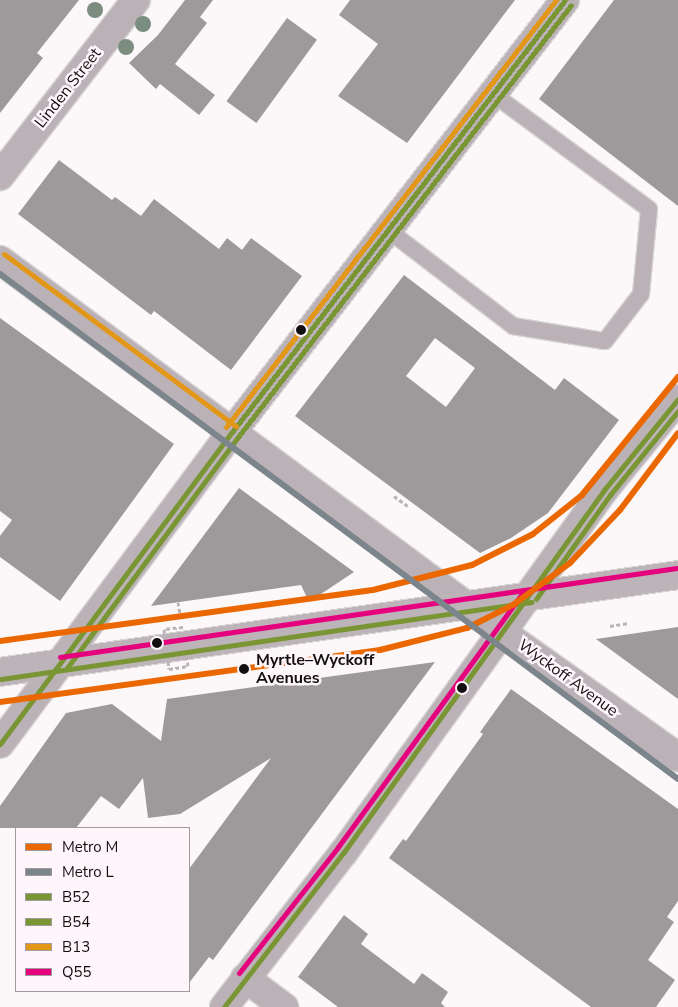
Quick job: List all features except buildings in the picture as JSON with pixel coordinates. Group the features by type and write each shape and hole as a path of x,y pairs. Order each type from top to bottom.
{"main road":[{"path":"0,672 678,575"}],"street":[{"name":"Linden Street","path":"0,176 136,0"},
{"path":"0,744 232,432 565,0"},
{"name":"Wyckoff Avenue","path":"0,260 502,632 678,758"},
{"path":"224,1007 344,852 604,490 678,399"},
{"path":"245,978 284,1007"}],"lane":[{"path":"388,230 513,326 605,341 641,294 649,209 493,94"}],"path":[{"path":"394,496 408,506"},
{"path":"178,602 183,627 164,629 169,668 188,666 183,632"},
{"path":"610,626 629,623"},
{"path":"159,643 164,653 185,649"}],"metro line":[{"name":"L","path":"0,274 678,779"},
{"name":"M","path":"0,641 373,590 472,565 533,534 582,495 678,377"},
{"name":"M","path":"0,702 380,650 467,628 513,605 570,563 620,510 678,433"}],"transit line":[{"name":"B13","path":"226,427 556,0"},
{"name":"B52","path":"0,744 232,432 565,0"},
{"name":"B54","path":"67,668 238,437 571,5"},
{"name":"B13","path":"4,254 236,426"},
{"name":"B52","path":"224,1007 344,852 604,490 678,399"},
{"name":"B54","path":"536,599 610,495 678,411"},
{"name":"Q55","path":"60,657 677,568"},
{"name":"Q55","path":"239,973 338,847 524,591"},
{"name":"B54","path":"1,679 531,602"}],"place":[{"name":"Myrtle–Wyckoff Avenues","path":"244,669"}]}
